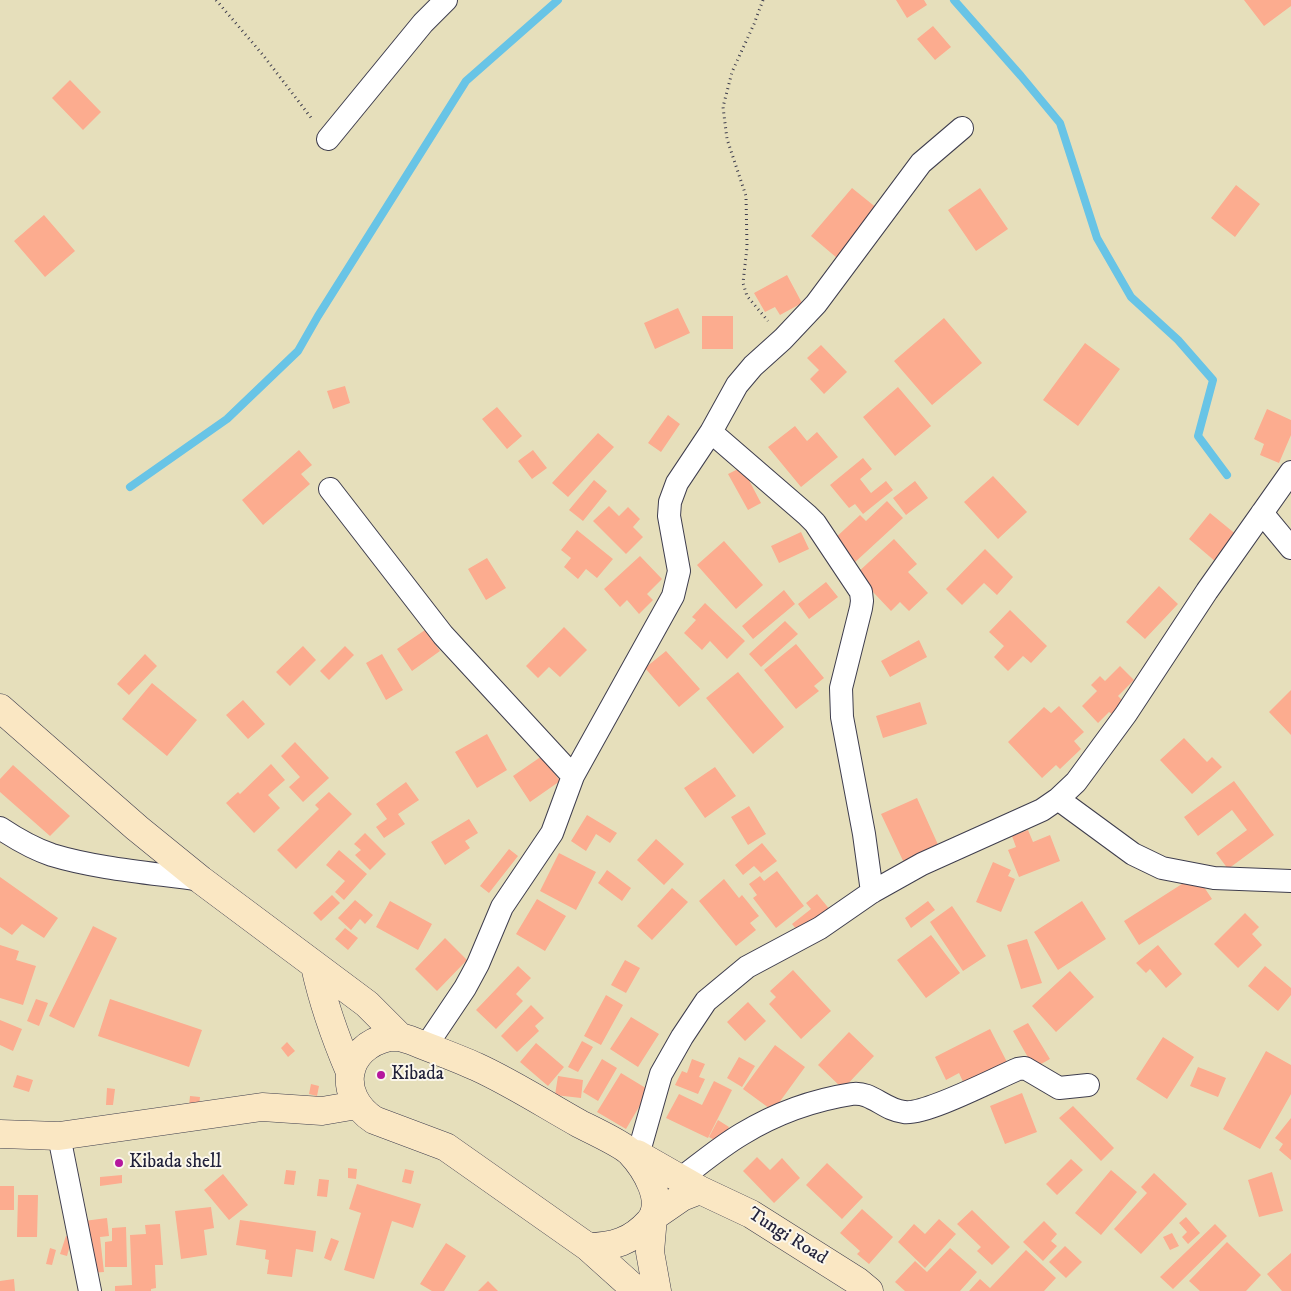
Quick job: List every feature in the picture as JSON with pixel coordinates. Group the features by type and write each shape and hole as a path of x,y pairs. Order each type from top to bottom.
{"main road":[{"path":"0,708 137,828 201,880 367,1004 400,1037"},
{"path":"314,966 333,1031 350,1072"},
{"path":"400,1037 378,1039 368,1044 354,1061 350,1072 350,1088 356,1105 374,1120 446,1147 588,1247 637,1291"},
{"name":"Tungi Road","path":"400,1037 478,1067 690,1185 752,1214 870,1291"},
{"path":"0,1134 59,1136 262,1107 322,1111 356,1105"},
{"path":"633,1153 652,1182 656,1198 650,1252 657,1291"},
{"path":"588,1247 604,1247 618,1244 637,1233 653,1217 682,1197 690,1185"}],"street":[{"path":"328,139 423,23 446,0"},
{"path":"426,1046 465,988 478,964 502,907 552,832 573,776 673,596 679,571 669,516 670,502 677,483 711,432 737,385 753,366 783,339 816,304 921,164 962,128"},
{"path":"711,432 815,523 861,592 861,608 841,688 841,704 864,834 872,892"},
{"path":"633,1153 661,1074 682,1037 706,1001 747,967 820,928 872,892 922,864 1042,810 1058,799 1076,782 1126,714 1207,591 1291,472"},
{"path":"330,489 443,636 573,776"},
{"path":"1262,513 1291,548"},
{"path":"1058,799 1133,854 1162,868 1214,878 1291,880"},
{"path":"0,828 50,854 102,865 201,880"},
{"path":"690,1185 741,1134 795,1108 854,1093 867,1095 888,1109 906,1113 927,1109 1018,1069 1025,1068 1059,1088 1088,1084"},
{"path":"59,1136 90,1291"}],"path":[{"path":"216,0 328,139"},
{"path":"763,0 732,72 723,106 727,139 746,196 747,247 743,282 747,296 783,339"}],"building":[{"path":"896,0 924,0 927,5 907,18"},
{"path":"1244,0 1291,0 1291,6 1264,26"},
{"path":"933,26 951,47 935,60 917,39"},
{"path":"70,80 101,112 83,130 52,98"},
{"path":"1236,185 1260,204 1235,237 1211,218"},
{"path":"852,188 878,209 837,258 811,236"},
{"path":"980,188 1008,229 976,251 948,210"},
{"path":"44,215 75,251 45,277 14,241"},
{"path":"787,275 802,303 780,315 775,307 765,312 754,293"},
{"path":"678,308 690,333 655,349 644,323"},
{"path":"702,316 733,316 733,349 702,349"},
{"path":"944,318 982,363 932,405 894,361"},
{"path":"1085,343 1120,369 1078,426 1043,400"},
{"path":"821,345 847,372 824,394 810,379 819,370 807,358"},
{"path":"345,386 350,403 333,409 327,391"},
{"path":"898,387 931,426 895,456 863,417"},
{"path":"497,407 522,436 507,449 482,419"},
{"path":"1267,409 1291,420 1291,435 1279,463 1260,455 1264,444 1254,439"},
{"path":"668,415 680,424 661,452 648,443"},
{"path":"795,426 807,441 817,432 838,457 801,487 768,447"},
{"path":"598,433 614,447 568,497 552,483"},
{"path":"299,450 312,465 301,474 310,484 263,525 242,500"},
{"path":"533,450 547,468 532,479 518,461"},
{"path":"863,458 872,469 860,479 871,493 886,481 893,490 863,514 855,504 849,508 830,485"},
{"path":"742,467 761,503 748,510 728,474"},
{"path":"993,476 1027,512 998,539 964,502"},
{"path":"594,480 607,491 583,521 569,510"},
{"path":"915,481 928,498 906,515 893,498"},
{"path":"887,501 903,518 853,564 832,541 860,515 866,521"},
{"path":"609,506 619,516 628,507 640,519 633,527 643,537 626,554 593,521"},
{"path":"1210,513 1238,536 1216,562 1189,539"},
{"path":"577,530 613,559 597,578 586,569 578,579 564,567 571,558 561,550"},
{"path":"801,532 809,549 779,563 771,546"},
{"path":"894,539 917,564 908,572 928,593 909,611 900,602 891,611 856,574"},
{"path":"724,541 763,585 736,609 697,565"},
{"path":"985,549 1013,577 997,595 984,583 962,605 946,589"},
{"path":"640,556 662,579 647,594 653,600 639,614 627,600 620,607 604,589"},
{"path":"487,558 506,588 486,600 468,569"},
{"path":"826,582 838,597 809,619 798,604"},
{"path":"1159,586 1178,604 1145,639 1126,622"},
{"path":"784,590 795,604 753,639 742,626"},
{"path":"705,603 745,641 727,659 710,641 702,650 684,633 696,620 692,617"},
{"path":"1010,610 1047,646 1031,663 1023,656 1008,671 994,657 1004,646 989,632"},
{"path":"785,621 798,634 761,667 749,654"},
{"path":"564,627 587,650 560,677 549,667 538,678 526,666"},
{"path":"425,630 440,651 412,671 397,649"},
{"path":"919,640 927,657 890,677 881,661"},
{"path":"796,644 824,678 814,686 819,691 796,709 764,670"},
{"path":"303,646 316,660 290,686 276,672"},
{"path":"345,646 354,655 329,680 320,671"},
{"path":"666,651 700,689 679,707 645,668"},
{"path":"145,654 157,666 129,695 117,684"},
{"path":"382,654 403,690 386,700 366,663"},
{"path":"1120,666 1134,680 1118,696 1124,702 1112,714 1109,712 1098,723 1082,706 1097,691 1091,685 1100,676 1105,681"},
{"path":"738,672 784,727 753,754 706,698"},
{"path":"152,683 197,720 167,756 122,719"},
{"path":"1291,690 1291,735 1269,712"},
{"path":"243,700 265,724 248,739 226,715"},
{"path":"920,702 927,724 883,738 876,716"},
{"path":"1059,706 1084,732 1074,741 1081,749 1060,769 1056,765 1042,778 1008,742 1044,707 1051,713"},
{"path":"487,734 507,770 477,788 455,752"},
{"path":"1184,738 1207,762 1212,757 1222,767 1192,794 1160,760"},
{"path":"295,742 329,778 303,802 289,787 300,777 281,756"},
{"path":"542,756 560,781 530,802 513,776"},
{"path":"271,764 285,780 268,795 280,808 254,833 226,803 238,792 240,794"},
{"path":"13,765 70,816 50,836 0,792 0,779"},
{"path":"715,767 736,796 705,818 684,788"},
{"path":"1234,781 1274,835 1228,869 1216,853 1247,830 1232,810 1198,836 1184,817"},
{"path":"406,782 419,800 398,814 405,824 384,838 376,827 387,819 376,804"},
{"path":"329,792 352,814 296,869 277,850 319,809 315,805"},
{"path":"917,798 940,849 905,865 881,814"},
{"path":"749,806 766,834 748,845 731,817"},
{"path":"587,815 617,833 610,843 596,834 586,851 571,841"},
{"path":"469,819 478,833 465,841 470,848 445,865 431,842"},
{"path":"1028,830 1033,842 1050,835 1060,861 1019,877 1008,850 1016,847 1012,836"},
{"path":"365,833 386,854 370,870 355,855 361,850 354,844"},
{"path":"656,839 684,864 664,885 637,860"},
{"path":"762,843 777,861 761,873 754,866 743,875 735,865"},
{"path":"509,849 518,856 489,893 480,886"},
{"path":"339,850 367,874 344,900 335,892 345,881 326,865"},
{"path":"559,853 596,872 576,910 540,891"},
{"path":"993,862 1011,870 1008,876 1015,879 1001,912 976,902"},
{"path":"607,870 631,888 622,901 598,883"},
{"path":"777,871 804,906 776,928 753,898 757,895 749,884 760,876 764,881"},
{"path":"1196,875 1212,899 1139,945 1124,921"},
{"path":"0,877 58,918 44,938 22,924 12,935 0,927"},
{"path":"724,879 739,898 742,895 759,916 750,923 756,930 736,946 699,901"},
{"path":"672,888 688,902 652,940 637,926"},
{"path":"817,894 831,911 802,936 792,924 811,909 806,903"},
{"path":"332,895 340,903 321,921 313,913"},
{"path":"537,899 566,916 545,951 516,934"},
{"path":"355,900 373,915 365,924 360,919 351,930 338,918"},
{"path":"390,901 432,924 418,950 376,927"},
{"path":"928,901 935,910 911,928 905,918"},
{"path":"1082,901 1106,939 1058,970 1034,932"},
{"path":"952,906 986,956 963,971 930,922"},
{"path":"1245,913 1259,927 1252,934 1262,945 1238,968 1214,944"},
{"path":"93,926 117,938 74,1028 49,1016"},
{"path":"345,928 358,938 348,950 335,939"},
{"path":"931,935 960,973 926,998 897,960"},
{"path":"445,938 467,960 437,991 415,969"},
{"path":"1027,939 1042,983 1021,989 1007,945"},
{"path":"0,945 19,951 16,960 36,966 23,1005 0,998"},
{"path":"1158,945 1182,974 1166,988 1150,969 1146,973 1136,963"},
{"path":"625,960 640,968 626,993 611,985"},
{"path":"518,966 531,978 516,994 523,1001 496,1029 476,1010"},
{"path":"1265,966 1291,988 1291,995 1278,1011 1248,986"},
{"path":"793,970 831,1011 801,1039 769,1004 776,997 770,991"},
{"path":"1070,971 1094,997 1056,1032 1032,1006"},
{"path":"606,995 623,1005 601,1045 584,1036"},
{"path":"36,999 48,1003 39,1026 27,1021"},
{"path":"110,999 202,1030 189,1067 98,1036"},
{"path":"748,1002 766,1021 745,1041 727,1022"},
{"path":"531,1005 544,1018 535,1026 539,1031 517,1052 501,1036"},
{"path":"631,1017 659,1034 638,1067 610,1049"},
{"path":"0,1020 22,1029 13,1051 0,1045"},
{"path":"1028,1023 1050,1059 1034,1068 1013,1031"},
{"path":"990,1029 1008,1064 965,1086 959,1073 946,1080 935,1057"},
{"path":"849,1032 874,1056 843,1089 818,1065"},
{"path":"1163,1037 1194,1057 1167,1099 1136,1079"},
{"path":"582,1041 593,1047 578,1072 568,1067"},
{"path":"287,1042 295,1051 288,1057 281,1048"},
{"path":"536,1043 564,1067 548,1086 520,1062"},
{"path":"775,1045 805,1067 773,1111 743,1089"},
{"path":"1266,1051 1291,1065 1291,1094 1260,1149 1223,1129"},
{"path":"739,1057 755,1066 742,1087 727,1078"},
{"path":"602,1059 617,1068 598,1101 583,1092"},
{"path":"692,1059 705,1064 699,1077 705,1079 698,1094 675,1085 682,1071 687,1073"},
{"path":"1198,1067 1226,1078 1218,1097 1190,1086"},
{"path":"621,1073 649,1090 626,1129 597,1112"},
{"path":"17,1075 33,1080 29,1092 13,1087"},
{"path":"558,1076 583,1080 581,1098 555,1095"},
{"path":"714,1081 732,1090 708,1138 666,1118 679,1094 702,1105"},
{"path":"311,1084 319,1086 317,1096 309,1094"},
{"path":"107,1088 115,1089 113,1105 106,1105"},
{"path":"1022,1093 1037,1132 1005,1144 990,1106"},
{"path":"190,1096 200,1097 199,1106 189,1106"},
{"path":"1073,1106 1114,1148 1101,1161 1059,1118"},
{"path":"1291,1118 1291,1160 1279,1150 1283,1144 1275,1138"},
{"path":"718,1120 729,1127 720,1143 709,1137"},
{"path":"757,1157 770,1170 782,1158 800,1178 774,1203 743,1171"},
{"path":"1071,1159 1083,1170 1057,1195 1046,1184"},
{"path":"827,1163 863,1197 842,1219 806,1185"},
{"path":"348,1168 357,1169 356,1179 348,1178"},
{"path":"405,1169 414,1171 411,1184 402,1182"},
{"path":"286,1170 296,1171 294,1185 284,1184"},
{"path":"1111,1170 1137,1192 1101,1235 1075,1213"},
{"path":"1272,1172 1283,1211 1259,1217 1248,1180"},
{"path":"1154,1173 1187,1204 1141,1254 1114,1229 1147,1193 1141,1187"},
{"path":"223,1174 248,1205 229,1220 204,1190"},
{"path":"122,1175 122,1183 100,1186 100,1177"},
{"path":"319,1179 329,1180 327,1197 317,1196"},
{"path":"357,1184 421,1204 413,1228 392,1221 374,1279 344,1270 361,1213 349,1209"},
{"path":"0,1186 14,1186 14,1210 0,1210"},
{"path":"18,1195 38,1195 37,1237 17,1237"},
{"path":"211,1207 214,1228 204,1230 207,1255 181,1259 175,1211"},
{"path":"862,1209 893,1237 869,1264 857,1254 860,1251 840,1233"},
{"path":"972,1210 1010,1247 992,1265 977,1251 981,1247 957,1224"},
{"path":"1186,1217 1200,1233 1188,1244 1182,1237 1187,1232 1179,1223"},
{"path":"107,1218 109,1236 100,1237 104,1272 90,1273 84,1221"},
{"path":"939,1219 956,1234 925,1268 898,1242 914,1224 925,1234"},
{"path":"240,1220 316,1231 313,1252 296,1249 292,1277 267,1274 269,1260 265,1259 266,1250 236,1245"},
{"path":"1044,1221 1057,1234 1051,1241 1057,1246 1043,1261 1023,1242"},
{"path":"160,1224 163,1265 155,1265 156,1288 151,1289 151,1291 115,1291 115,1286 132,1285 130,1235 146,1234 145,1225"},
{"path":"1215,1224 1227,1236 1173,1289 1160,1277"},
{"path":"126,1227 127,1267 105,1267 105,1242 112,1241 112,1228"},
{"path":"1172,1233 1179,1246 1170,1250 1163,1237"},
{"path":"66,1236 72,1238 67,1256 60,1254"},
{"path":"331,1238 339,1241 331,1261 324,1258"},
{"path":"1227,1242 1261,1275 1246,1291 1200,1291 1189,1281"},
{"path":"446,1243 466,1256 444,1291 432,1291 420,1284"},
{"path":"1065,1246 1082,1262 1066,1278 1049,1262"},
{"path":"50,1248 56,1250 52,1265 46,1264"},
{"path":"950,1248 977,1272 960,1291 905,1291 895,1282 915,1261 927,1272"},
{"path":"1026,1250 1056,1278 1044,1291 969,1291 980,1279 990,1288"},
{"path":"1291,1253 1291,1291 1282,1291 1267,1274"},
{"path":"14,1279 15,1291 0,1291 0,1281"},
{"path":"488,1281 498,1291 478,1291"}],"waterway":[{"path":"130,487 227,419 298,351 318,316 466,81 558,0"},
{"path":"954,0 1060,123 1097,238 1131,297 1178,340 1213,380 1198,436 1227,475"}],"place":[{"name":"Kibada","path":"381,1075"},
{"name":"Kibada shell","path":"119,1163"}]}
